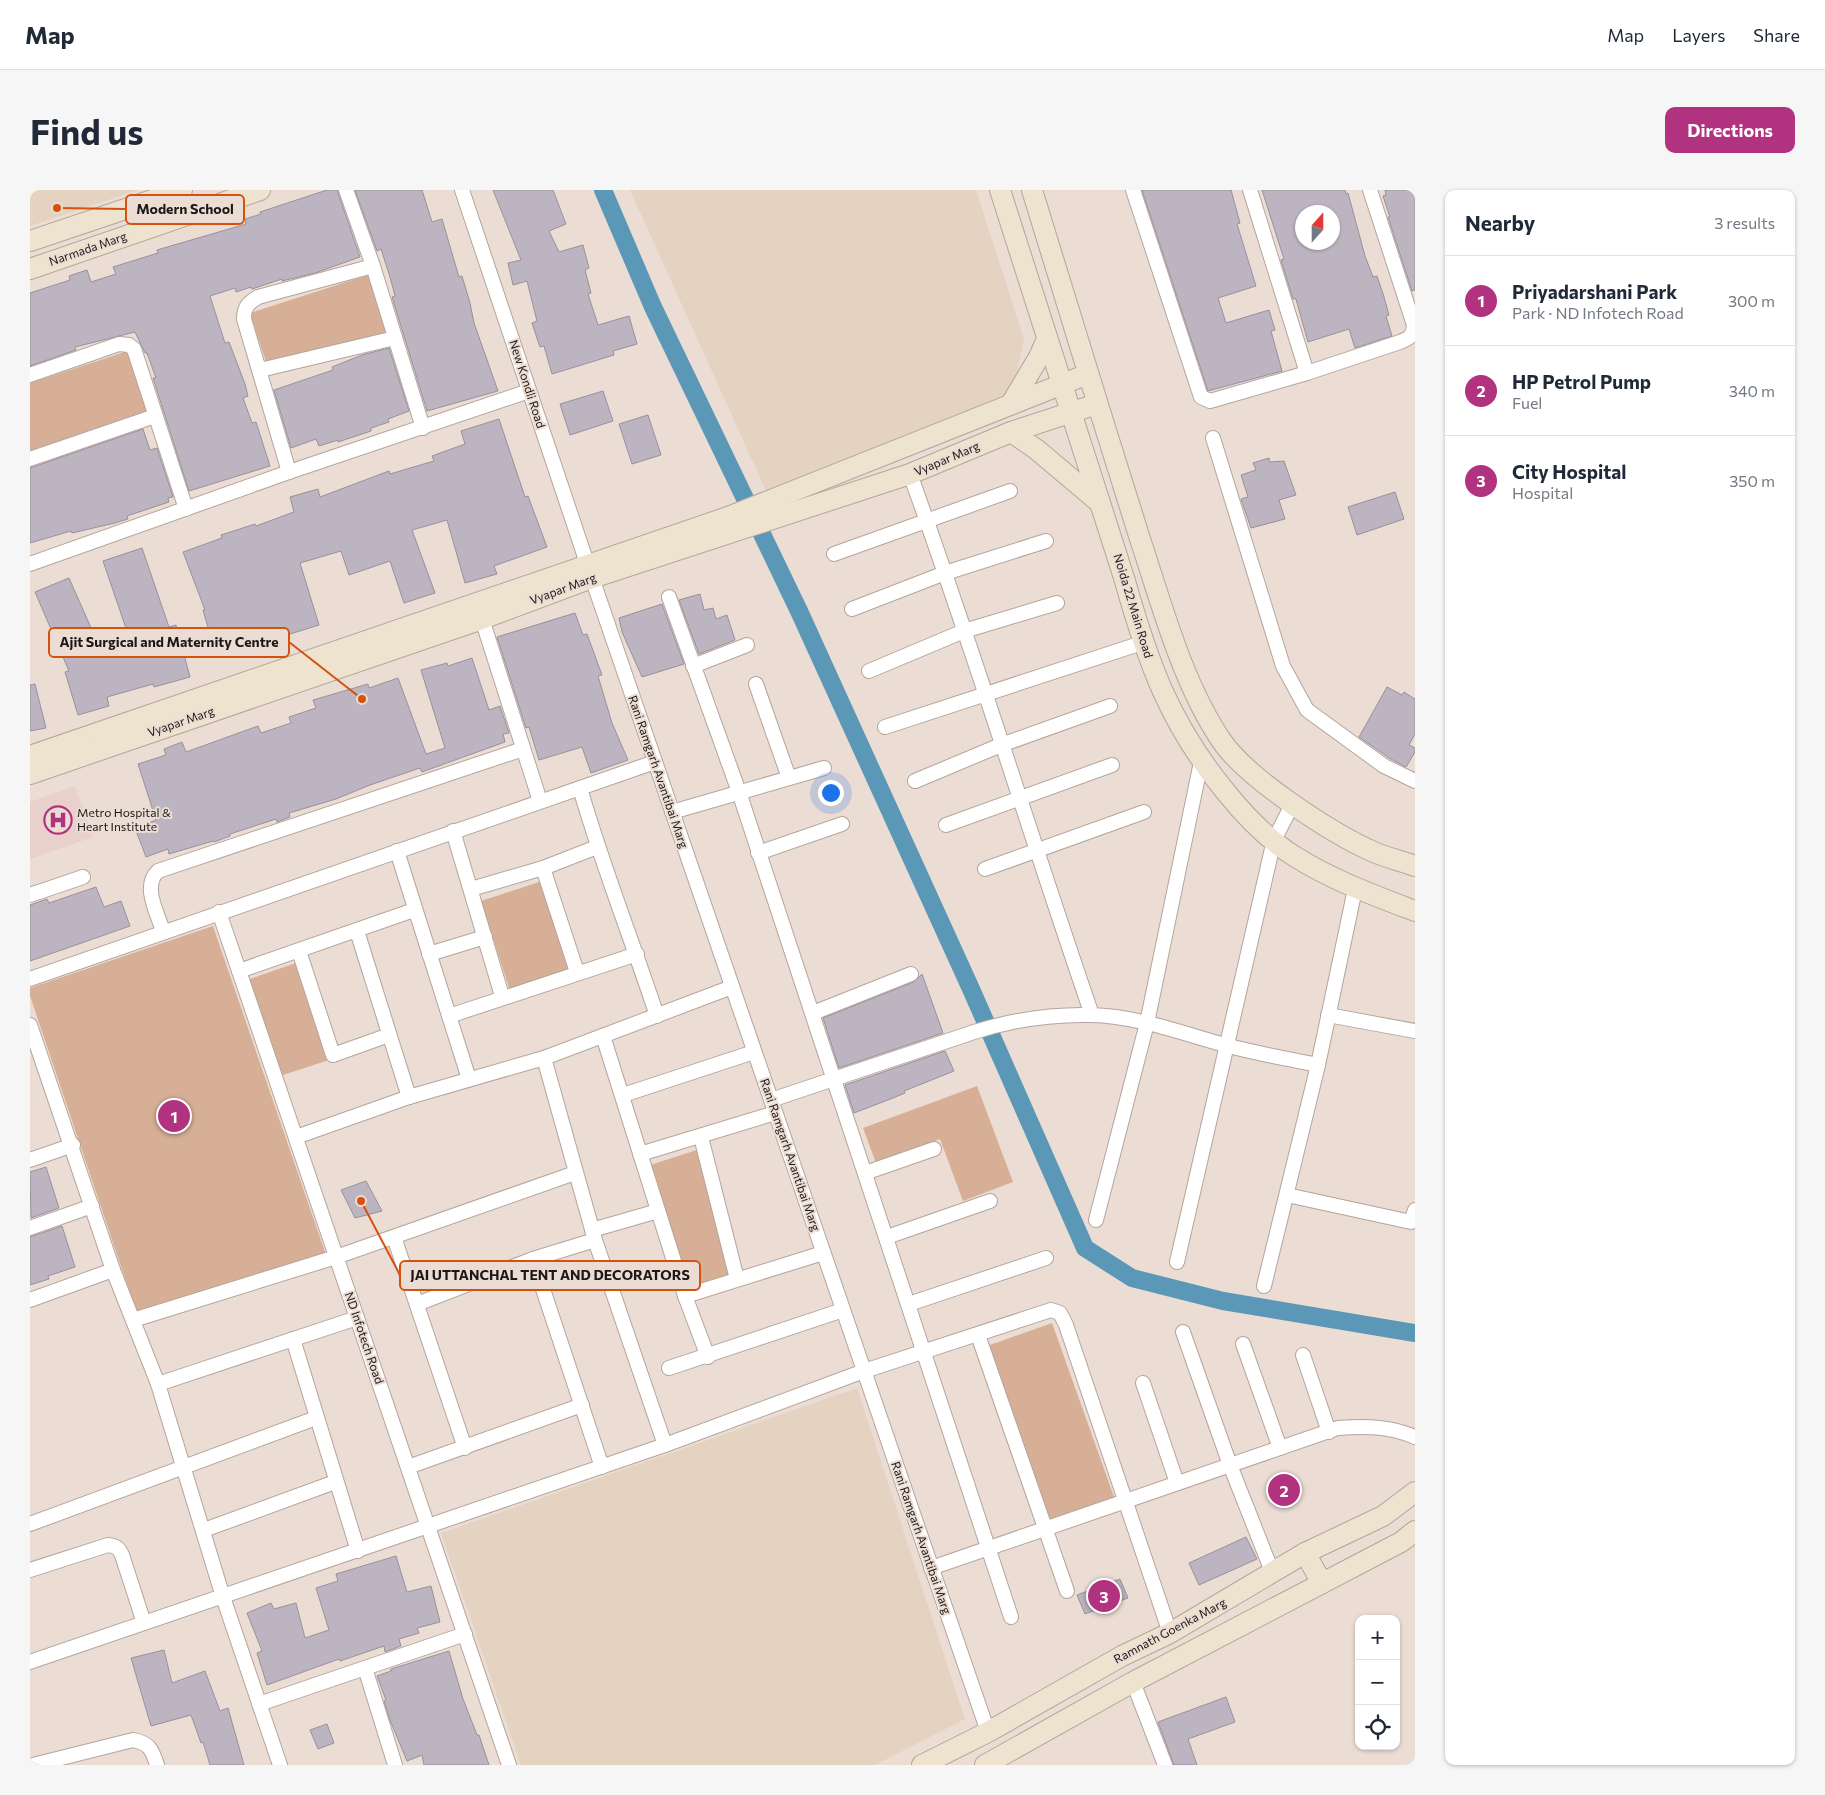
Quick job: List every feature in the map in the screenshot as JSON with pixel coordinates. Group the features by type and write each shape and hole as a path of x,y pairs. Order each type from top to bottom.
{"street":[{"name":"Narmada Marg","path":"30,242 182,190"},
{"name":"Narmada Marg","path":"30,268 260,190"},
{"path":"346,190 373,266 423,428"},
{"name":"New Kondli Road","path":"462,190 590,572"},
{"name":"Noida 22 Main Road","path":"1000,190 1100,503 1142,644 1169,708 1201,762 1248,820 1294,856 1355,889 1415,911"},
{"path":"1032,190 1097,404 1172,635 1198,698 1221,742 1259,779 1293,803 1376,852 1415,866"},
{"path":"1133,190 1201,397 1210,400 1307,373 1409,339 1414,333 1414,325 1370,190"},
{"path":"1250,190 1307,373"},
{"path":"289,472 244,319 244,310 250,302 258,297 373,266"},
{"path":"260,370 395,338"},
{"path":"1011,404 1039,357 1047,339"},
{"path":"30,375 119,344 128,345 134,349 186,509"},
{"name":"Vyapar Marg","path":"731,525 766,503 1061,383 1088,374"},
{"path":"30,564 289,472 529,391"},
{"name":"Vyapar Marg","path":"30,756 731,525 782,516 910,474 1011,432 1097,404"},
{"path":"30,459 155,416"},
{"path":"1011,432 1036,448 1100,503"},
{"path":"1213,438 1283,666 1306,710 1384,766 1415,780"},
{"path":"910,474 986,693 1001,745 1021,799 1035,850 1092,1015"},
{"path":"834,554 1010,491"},
{"path":"852,609 945,573 1046,541"},
{"name":"Vyapar Marg","path":"30,774 482,619 590,572"},
{"name":"Rani Ramgarh Avantibai Marg","path":"590,572 988,1732"},
{"path":"669,597 813,1013 1011,1617"},
{"path":"869,671 964,631 1057,602"},
{"path":"482,619 540,802"},
{"path":"886,727 986,693 1142,644"},
{"path":"693,666 747,646"},
{"path":"756,684 789,778"},
{"path":"915,781 1001,745 1110,706"},
{"path":"163,931 150,886 151,878 158,871 524,749"},
{"path":"30,979 163,931 655,762"},
{"path":"1096,1220 1147,1023 1201,762"},
{"path":"946,825 1112,765"},
{"path":"672,812 824,768"},
{"path":"580,788 597,847 637,954 656,1016"},
{"path":"1177,1262 1274,840 1293,803"},
{"path":"985,869 1144,812"},
{"path":"758,852 842,824"},
{"path":"453,831 502,996"},
{"path":"471,889 543,868 597,847"},
{"path":"397,851 414,910 469,1079"},
{"path":"543,868 577,972"},
{"path":"30,895 84,877"},
{"path":"1264,1286 1318,1065 1355,889"},
{"path":"239,971 414,910"},
{"name":"ND Infotech Road","path":"219,912 509,1765"},
{"path":"357,931 409,1097"},
{"path":"429,954 485,937"},
{"path":"299,951 333,1055 389,1035"},
{"path":"449,1016 502,996 637,954"},
{"path":"813,1013 911,974"},
{"path":"296,1137 409,1097 544,1058 732,987"},
{"path":"770,1100 974,1032 1008,1022 1036,1017 1092,1015 1147,1023 1227,1045 1318,1065"},
{"path":"1328,1015 1415,1031"},
{"path":"30,1024 73,1145 113,1270 158,1384 223,1597 280,1765"},
{"path":"603,1036 685,1296 708,1357"},
{"path":"623,1095 754,1052"},
{"path":"544,1058 594,1235 665,1445"},
{"path":"640,1154 775,1113"},
{"path":"701,1137 737,1279"},
{"path":"30,1160 73,1145"},
{"path":"866,1173 934,1149"},
{"path":"133,1320 336,1257 575,1173"},
{"path":"1287,1195 1411,1222 1415,1210"},
{"path":"887,1237 990,1202"},
{"path":"30,1228 92,1206"},
{"path":"417,1304 658,1211"},
{"path":"394,1237 465,1448"},
{"path":"685,1296 823,1253"},
{"path":"909,1304 1046,1258"},
{"path":"533,1259 602,1467"},
{"path":"30,1300 113,1270"},
{"path":"669,1368 708,1357 843,1310"},
{"path":"30,1662 602,1467 864,1371 978,1335 1040,1312 1051,1310 1060,1313 1066,1325 1170,1633"},
{"path":"158,1384 357,1318"},
{"path":"1183,1332 1230,1465 1273,1574"},
{"path":"978,1335 1067,1591"},
{"path":"293,1339 335,1482 358,1551"},
{"path":"1243,1344 1280,1448"},
{"path":"1303,1355 1329,1432"},
{"path":"1142,1383 1177,1483"},
{"path":"408,1466 465,1448 582,1405"},
{"path":"30,1524 316,1418"},
{"path":"931,1568 1045,1531 1124,1501 1329,1432 1369,1426 1397,1430 1415,1437"},
{"path":"204,1530 335,1482"},
{"name":"Ramnath Goenka Marg","path":"922,1765 988,1732 1122,1656 1170,1633 1273,1574 1305,1553 1383,1516 1415,1492"},
{"path":"985,1765 1133,1682 1401,1542 1415,1531"},
{"path":"30,1570 113,1545 119,1549 122,1555 144,1623"},
{"path":"1305,1553 1322,1583"},
{"path":"259,1704 465,1634"},
{"path":"365,1668 395,1765"},
{"path":"1133,1682 1165,1765"},
{"path":"33,1765 133,1740 145,1742 151,1748 157,1765"}],"shaded area":[{"path":"30,190 138,190 30,226"},
{"path":"630,190 976,190 1024,339 1017,374 997,407 766,491"},
{"path":"368,275 387,333 269,371 250,313"},
{"path":"128,351 148,413 30,451 30,383"},
{"name":"Metro Hospital & Heart Institute","path":"75,786 93,837 30,859 30,802"},
{"path":"542,881 573,978 512,997 481,901"},
{"path":"213,926 327,1258 136,1311 30,996 30,988"},
{"path":"299,962 332,1059 280,1076 247,980"},
{"path":"977,1086 1013,1182 963,1201 940,1139 876,1163 863,1128"},
{"path":"700,1149 744,1284 691,1301 647,1166"},
{"path":"1052,1323 1114,1497 1049,1520 987,1346"},
{"path":"857,1388 965,1719 875,1765 521,1765 441,1533"}],"building":[{"path":"327,190 337,190 360,257 315,273 282,281 282,279 236,292 235,288 210,296 225,343 229,342 245,384 248,396 243,398 252,423 256,422 270,466 189,491 153,378 156,378 147,353 145,353 135,332 75,347 76,350 30,366 30,293 70,280 69,276 87,270 91,282 116,274 113,267 158,253 157,250 246,224 245,219 261,214 260,212"},
{"path":"355,190 422,190 432,222 442,219 459,277 462,276 474,323 498,391 427,411 392,297 395,296 381,249 377,251"},
{"path":"493,190 553,190 566,224 549,231 559,252 583,245 589,268 585,270 591,293 588,294 598,325 629,316 637,344 613,351 614,355 552,374 544,346 540,347 532,323 537,321 527,281 513,285 508,263 521,260"},
{"path":"1142,190 1231,190 1240,223 1237,224 1256,286 1218,298 1226,323 1269,310 1275,330 1271,331 1282,371 1208,391"},
{"path":"1262,190 1345,190 1346,194 1348,193 1365,256 1373,277 1377,276 1384,297 1389,315 1386,316 1392,336 1355,348 1349,329 1308,342 1296,299 1293,299 1281,260 1284,259"},
{"path":"1385,190 1415,190 1415,290 1412,291 1388,217 1390,217 1383,196 1386,195"},
{"path":"389,348 409,411 388,419 389,422 371,428 371,431 338,442 338,440 319,446 316,439 291,448 274,390 333,370 332,367 362,355"},
{"path":"603,391 613,421 570,435 560,404"},
{"path":"648,415 661,455 632,464 619,424"},
{"path":"499,419 525,497 528,496 547,547 494,566 497,574 465,583 447,520 412,530 435,593 404,603 390,561 349,575 341,551 300,563 319,625 287,635 289,639 259,649 257,643 216,655 203,610 205,610 183,552 222,538 221,535 255,524 256,526 294,512 290,497 318,489 320,497 389,471 390,474 434,461 432,456 465,444 461,431"},
{"path":"143,429 150,450 157,448 173,497 168,498 169,502 127,516 128,519 115,523 72,533 71,531 30,543 30,468"},
{"path":"1269,458 1270,462 1284,461 1296,495 1279,500 1285,519 1251,528 1241,499 1248,497 1241,475 1256,470 1253,463"},
{"path":"1395,492 1404,519 1357,535 1348,507"},
{"path":"142,548 169,627 176,625 190,677 154,687 153,684 107,697 109,706 78,715 65,672 69,671 35,592 69,578 99,646 129,637 103,561"},
{"path":"700,594 704,610 713,608 716,619 727,615 735,640 699,654 679,600"},
{"path":"662,604 684,664 642,677 622,632 619,618"},
{"path":"575,613 583,635 587,634 602,675 598,676 612,723 628,760 591,773 582,747 539,760 529,727 526,728 497,637"},
{"path":"472,658 489,710 500,706 509,733 503,734 505,742 422,772 420,768 336,799 289,813 290,817 277,822 276,819 230,834 230,836 214,842 169,854 168,849 146,857 135,828 156,820 138,764 166,755 164,749 182,742 186,752 258,726 261,733 291,723 289,717 316,708 313,700 368,684 369,688 398,678 426,754 445,748 421,670 447,663 448,666"},
{"path":"35,684 46,728 30,731 30,685"},
{"path":"1387,687 1402,695 1404,692 1415,699 1415,734 1409,745 1415,748 1415,752 1406,767 1389,758 1359,737"},
{"path":"96,887 104,907 121,901 130,926 30,961 30,905 47,899 49,903"},
{"path":"922,974 943,1033 839,1068 823,1018 914,982"},
{"path":"945,1051 954,1071 854,1113 845,1085"},
{"path":"46,1167 59,1208 31,1218 30,1172"},
{"path":"366,1181 382,1211 355,1218 341,1190"},
{"path":"62,1226 75,1267 48,1276 49,1279 30,1285 30,1237"},
{"path":"1246,1537 1257,1559 1199,1585 1189,1563"},
{"path":"396,1556 407,1592 431,1586 440,1622 417,1628 419,1633 399,1639 401,1646 385,1652 384,1646 340,1661 339,1659 267,1685 257,1653 262,1651 247,1613 271,1603 274,1609 296,1603 305,1638 329,1630 316,1588 338,1581 336,1574"},
{"path":"1120,1579 1128,1598 1085,1614 1077,1595"},
{"path":"164,1650 172,1683 205,1671 220,1711 228,1708 244,1765 210,1765 203,1742 201,1743 191,1715 151,1726 131,1658"},
{"path":"449,1651 463,1699 477,1735 479,1735 489,1765 424,1765 422,1755 407,1761 390,1720 384,1701 386,1700 377,1676 391,1671 391,1669"},
{"path":"1226,1697 1235,1722 1188,1739 1197,1765 1174,1765 1158,1722"},
{"path":"327,1724 334,1743 318,1749 310,1730"}],"waterway":[{"path":"603,190 653,307 799,611 971,989 1085,1248 1132,1278 1223,1301 1415,1333"}],"place":[{"name":"Modern School","path":"57,208"},
{"name":"Ajit Surgical and Maternity Centre","path":"362,699"},
{"name":"Metro Hospital & Heart Institute","path":"58,820"},
{"name":"Priyadarshani Park","path":"174,1116"},
{"name":"JAI UTTANCHAL TENT AND DECORATORS","path":"361,1201"},
{"name":"HP Petrol Pump","path":"1284,1490"},
{"name":"City Hospital","path":"1104,1596"}]}
